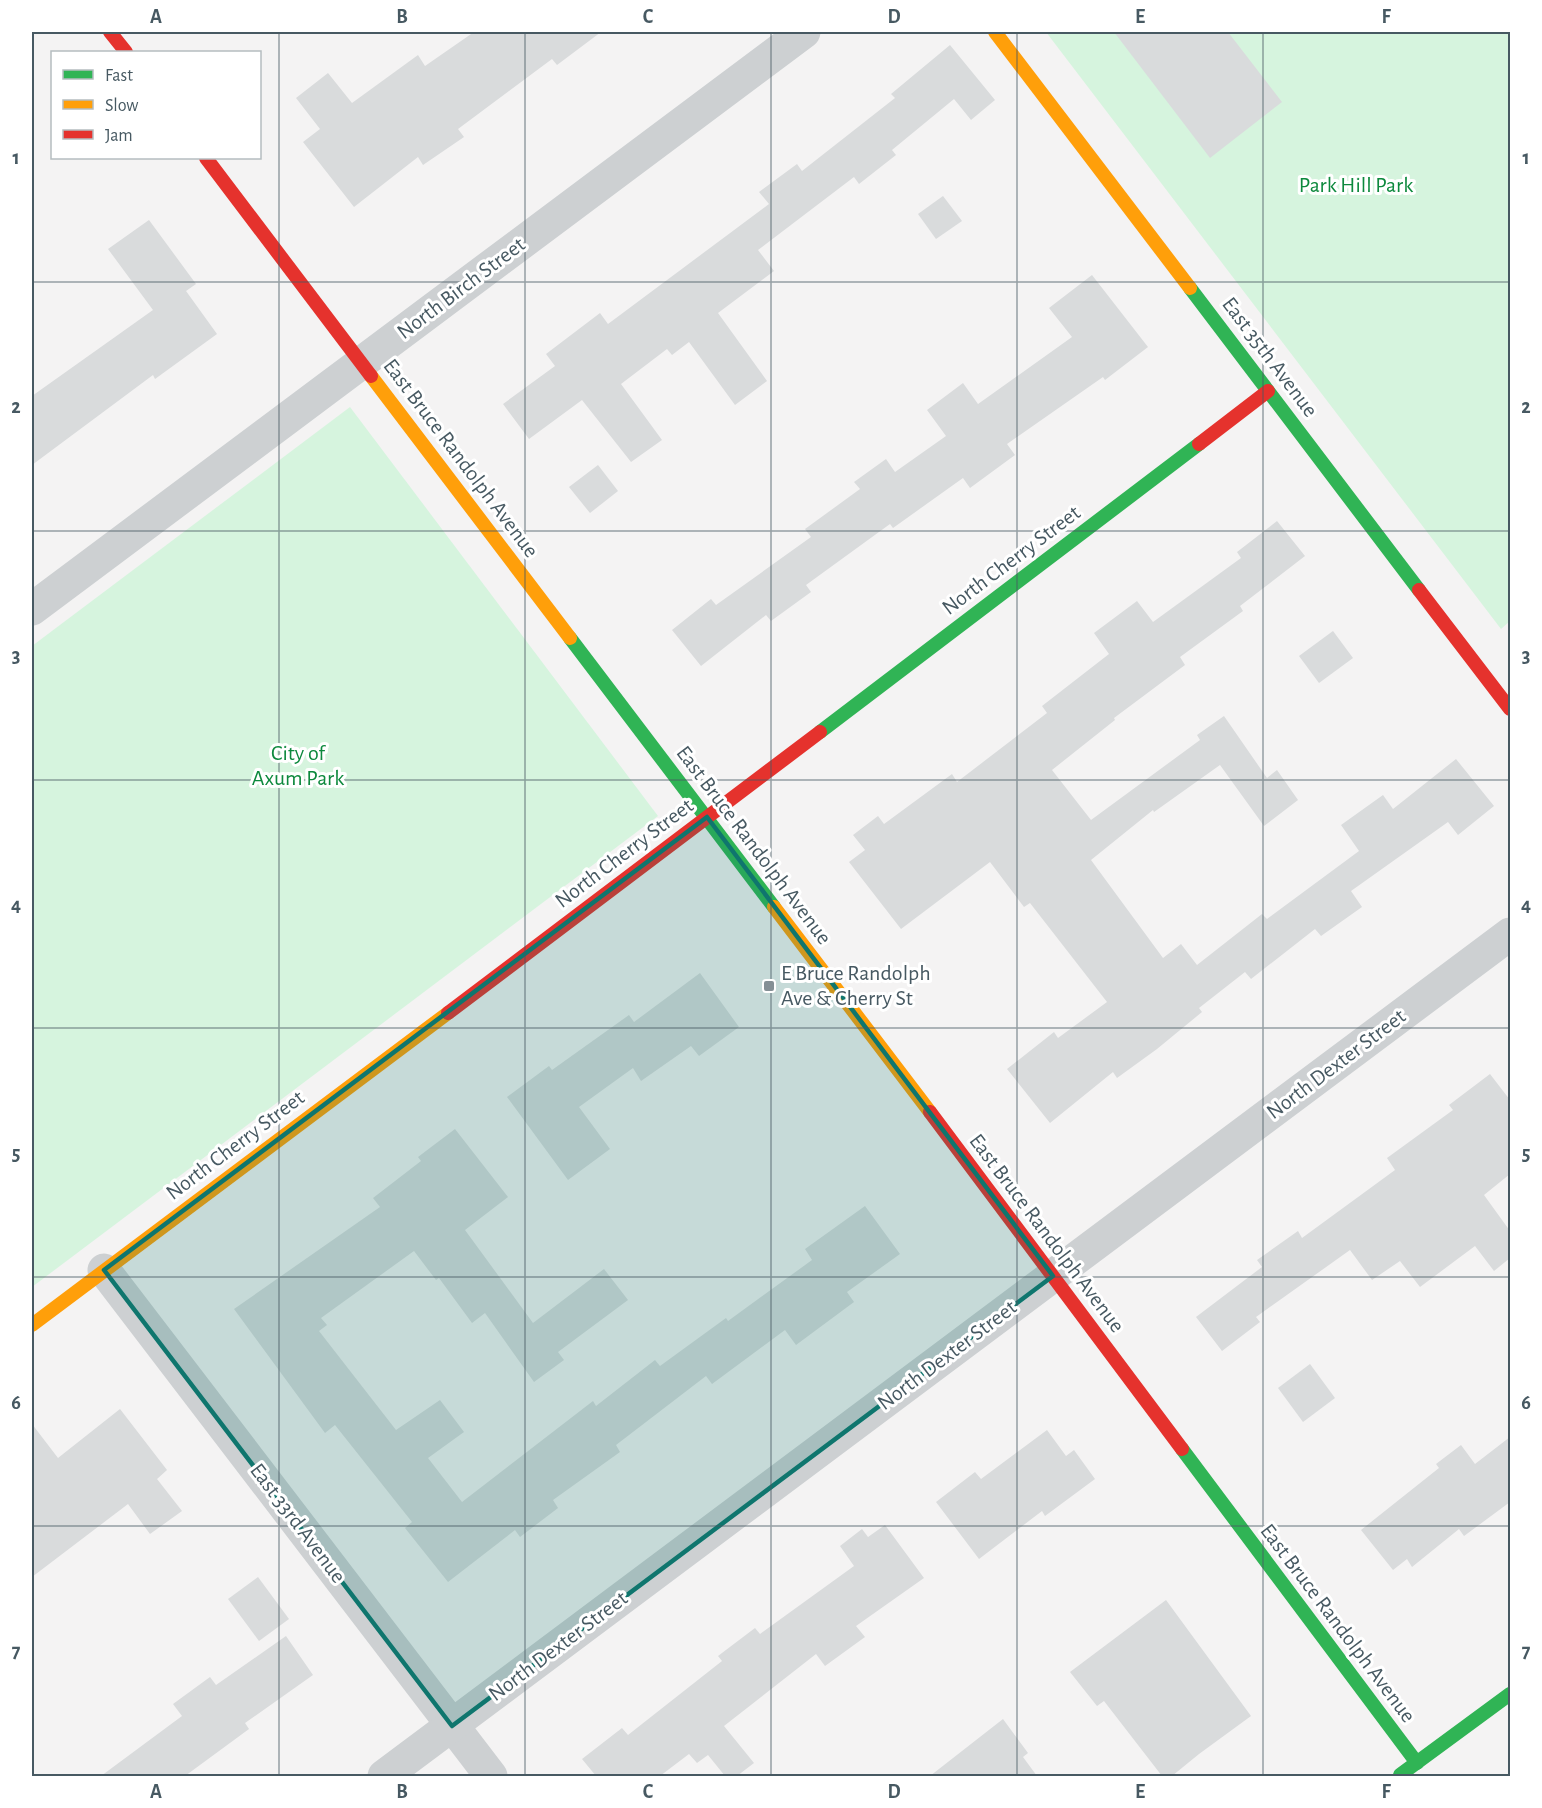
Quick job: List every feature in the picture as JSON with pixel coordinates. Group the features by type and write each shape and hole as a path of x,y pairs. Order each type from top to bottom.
{"street":[{"path":"110,32 125,51"},
{"name":"North Birch Street","path":"32,609 804,32"},
{"name":"East 35th Avenue","path":"995,32 1510,709"},
{"name":"East Bruce Randolph Avenue","path":"207,159 707,817 1417,1763"},
{"name":"North Cherry Street","path":"32,1325 1268,391"},
{"name":"North Dexter Street","path":"384,1776 1510,934"},
{"name":"East 33rd Avenue","path":"104,1270 491,1776"},
{"path":"1399,1776 1510,1694"}],"highlighted area":[{"path":"707,817 1053,1276 452,1726 104,1270"}],"green space":[{"name":"Park Hill Park","path":"1046,32 1510,32 1510,621 1501,629"},
{"name":"City of Axum Park","path":"350,407 658,816 32,1287 32,646"}],"building":[{"path":"474,32 601,32 557,65 552,59 458,129 464,137 423,165 418,157 354,207 303,142 320,129 296,98 328,73 352,103 418,55 425,66"},
{"path":"1114,32 1228,32 1282,102 1210,158"},
{"path":"950,45 995,100 971,120 954,99 892,150 896,155 859,184 854,177 758,250 774,271 718,313 767,381 735,405 689,342 672,355 667,349 621,384 662,440 631,462 582,400 529,439 503,404 555,366 546,354 600,313 608,324 769,204 759,192 797,164 802,171 895,98 891,94"},
{"path":"943,196 962,221 936,239 918,214"},
{"path":"149,220 196,284 186,291 217,334 155,379 153,375 32,465 32,396 153,310 108,249"},
{"path":"1092,275 1148,347 1105,380 1103,377 1007,444 1015,455 970,488 963,478 893,528 890,524 806,585 811,592 771,621 766,615 701,666 672,630 711,599 716,605 811,537 805,529 860,489 854,482 886,459 895,472 946,436 927,410 963,383 978,404 1072,337 1049,308"},
{"path":"598,465 618,491 590,513 569,487"},
{"path":"1277,521 1305,556 1240,606 1243,611 1180,657 1185,665 1114,718 1115,720 1052,770 1091,820 1200,740 1197,735 1224,716 1267,778 1277,770 1298,800 1264,826 1220,765 1154,812 1153,810 1091,860 1163,958 1181,944 1197,965 1262,914 1267,919 1359,851 1341,825 1383,795 1393,809 1456,759 1494,806 1458,835 1448,822 1351,891 1362,907 1321,936 1315,929 1251,979 1245,972 1199,1008 1202,1012 1157,1049 1117,1078 1113,1072 1050,1123 1007,1069 1054,1032 1058,1038 1107,1002 1030,903 1024,907 990,862 901,929 849,862 865,850 853,835 878,816 884,824 952,774 957,782 1047,713 1042,706 1109,654 1094,633 1137,601 1153,622 1241,558 1237,552"},
{"path":"1333,631 1353,658 1319,683 1299,656"},
{"path":"700,973 739,1027 699,1056 691,1046 641,1081 633,1068 579,1107 610,1149 568,1180 507,1097 549,1066 552,1070 629,1015 634,1022"},
{"path":"1490,1074 1510,1100 1510,1174 1484,1195 1510,1231 1510,1258 1494,1271 1475,1246 1420,1287 1400,1261 1372,1280 1350,1250 1256,1317 1260,1322 1222,1351 1196,1317 1262,1267 1257,1260 1298,1231 1302,1238 1395,1170 1387,1158 1453,1110 1449,1105"},
{"path":"455,1129 508,1197 465,1230 533,1323 604,1269 628,1300 558,1352 564,1360 534,1382 485,1313 472,1323 439,1278 436,1280 414,1251 321,1318 327,1325 319,1331 396,1430 440,1400 464,1432 428,1458 462,1502 593,1401 596,1406 655,1360 660,1366 726,1318 728,1321 812,1260 805,1249 865,1206 900,1254 847,1292 854,1302 796,1345 785,1330 712,1384 706,1376 616,1445 620,1452 553,1500 558,1508 520,1537 515,1530 448,1582 405,1528 412,1522 335,1425 325,1433 234,1309 380,1207 373,1198 421,1161 418,1157"},
{"path":"1310,1364 1335,1398 1303,1422 1278,1388"},
{"path":"120,1409 167,1470 157,1479 182,1511 150,1534 128,1504 32,1577 32,1424 58,1458"},
{"path":"1047,1430 1066,1456 1074,1450 1095,1479 1045,1516 1042,1511 979,1559 936,1502 975,1472 981,1479"},
{"path":"1510,1437 1510,1502 1464,1536 1459,1529 1412,1567 1407,1559 1393,1570 1361,1530 1439,1468 1436,1464 1461,1445 1475,1464"},
{"path":"885,1525 924,1578 856,1626 865,1637 825,1666 816,1654 724,1726 754,1763 737,1776 725,1776 708,1755 697,1763 689,1754 660,1776 596,1776 582,1759 622,1728 628,1735 722,1661 718,1656 755,1628 760,1634 854,1566 840,1546 862,1529 868,1537"},
{"path":"258,1577 289,1619 259,1641 228,1599"},
{"path":"1166,1600 1251,1716 1172,1776 1162,1776 1104,1701 1097,1706 1070,1672"},
{"path":"286,1636 313,1675 245,1723 249,1729 185,1776 101,1776 182,1716 173,1704 210,1677 216,1685"},
{"path":"1003,1719 1028,1753 1023,1757 1037,1776 930,1776"}],"traffic: fast":[{"path":"1190,288 1419,590"},
{"path":"820,732 1199,444"},
{"path":"570,638 774,907"},
{"path":"1182,1449 1417,1763"},
{"path":"1400,1775 1510,1694"}],"traffic: slow":[{"path":"995,32 1190,288"},
{"path":"371,376 570,638"},
{"path":"774,907 930,1112"},
{"path":"32,1325 448,1013"}],"traffic: jam":[{"path":"110,32 125,51"},
{"path":"207,159 371,376"},
{"path":"1199,444 1268,391"},
{"path":"1419,590 1510,709"},
{"path":"448,1013 820,732"},
{"path":"930,1112 1182,1449"}],"place":[{"name":"E Bruce Randolph Ave & Cherry St","path":"769,986"}]}
